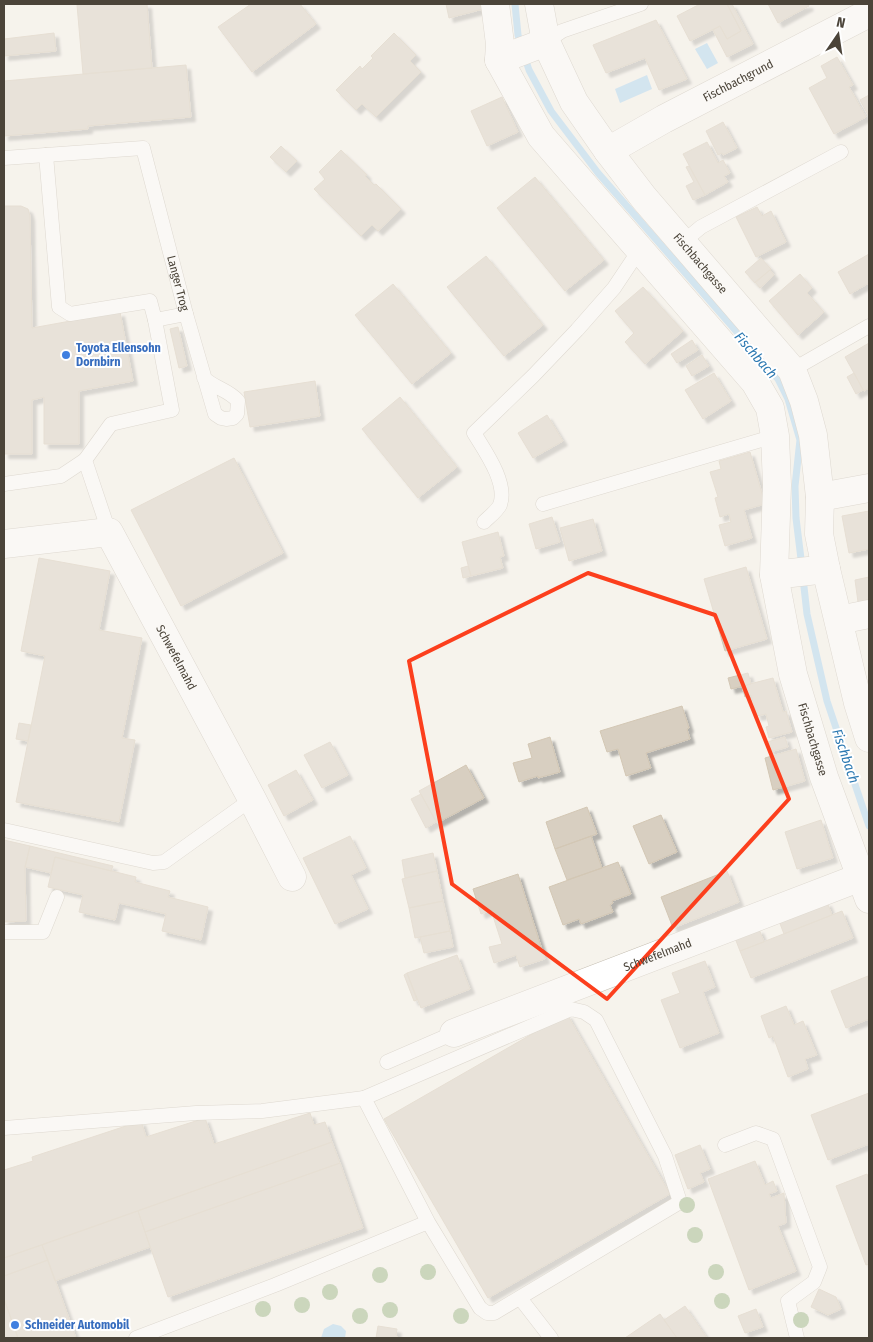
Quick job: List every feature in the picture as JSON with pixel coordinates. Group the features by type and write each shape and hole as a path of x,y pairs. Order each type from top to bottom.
{"street":[{"name":"Fischbachgasse","path":"496,4 500,44 504,58 541,136 755,382 770,408 775,436 779,574 793,674 824,777 865,888"},
{"name":"Fischbachgasse","path":"539,4 541,43 574,102 644,198 792,370 804,401 813,435 820,497 819,570 839,620 858,703 869,738"},
{"name":"Fischbachgrund","path":"608,151 673,114 869,13"},
{"path":"504,58 541,43"},
{"path":"820,497 869,488"},
{"path":"4,544 109,532"},
{"name":"Schwefelmahd","path":"109,532 292,877"},
{"path":"779,574 819,570"},
{"path":"839,620 869,614"},
{"name":"Schwefelmahd","path":"454,1034 865,888"}],"lane":[{"path":"541,43 562,31 640,4"},
{"name":"Langer Trog","path":"4,158 142,148 186,314 155,320"},
{"path":"683,242 701,227 841,152"},
{"path":"4,484 62,476 85,460 111,424 172,410 150,301 70,314 59,307 46,155"},
{"path":"484,522 500,506 502,496 500,482 493,465 474,433 577,330 614,288 640,249"},
{"path":"186,314 204,378"},
{"path":"792,370 869,326"},
{"path":"543,504 775,436"},
{"path":"85,460 109,532"},
{"path":"4,830 153,863 164,862 252,799"},
{"path":"4,932 43,932 57,897"},
{"path":"4,1128 196,1113 262,1111 364,1098 571,1010 584,1012 596,1020 665,1156 680,1202 494,1313 487,1313 480,1308 428,1222 364,1098"},
{"path":"387,1062 454,1034"},
{"path":"725,1145 756,1133 772,1139 810,1240 820,1267 814,1282 788,1301 797,1338"},
{"path":"136,1338 275,1285 428,1222"},
{"path":"520,1298 551,1338"}],"highlighted area":[{"path":"588,573 715,615 789,799 607,999 452,884 409,661"}],"water":[{"path":"707,43 718,63 707,69 695,49"},
{"path":"647,75 652,89 620,103 615,89"},
{"path":"333,1324 341,1326 346,1331 345,1338 321,1338 324,1329"}],"building":[{"path":"147,4 152,68 83,74 77,5"},
{"path":"251,4 300,4 316,24 252,72 218,27"},
{"path":"446,4 486,4 487,8 449,18"},
{"path":"700,4 727,4 741,31 727,39 720,26 690,41 677,16"},
{"path":"727,4 732,4 753,44 727,57 713,30 720,26 727,39 741,31"},
{"path":"768,4 808,4 809,6 778,23"},
{"path":"656,20 687,79 659,90 645,58 606,73 593,45"},
{"path":"54,33 56,51 4,56 4,39"},
{"path":"394,33 416,55 410,61 421,72 376,117 362,104 356,110 336,90 360,66 362,69 373,58 371,56"},
{"path":"837,57 853,85 849,87 866,117 834,134 809,88 827,78 821,66"},
{"path":"186,65 191,117 88,126 88,129 4,136 4,81"},
{"path":"869,95 869,115 868,115 860,100"},
{"path":"502,97 518,132 487,146 471,111"},
{"path":"723,122 737,148 723,155 722,153 718,155 706,131"},
{"path":"707,142 718,163 723,160 730,173 724,176 728,182 705,195 683,154"},
{"path":"281,146 297,161 286,172 270,157"},
{"path":"341,150 367,175 365,176 374,185 376,184 401,209 378,231 372,225 361,236 314,189 325,179 319,172"},
{"path":"689,166 705,195 693,200 686,186 694,182 686,167"},
{"path":"535,177 604,260 565,291 497,208"},
{"name":"Toyota Ellensohn Dornbirn","path":"4,206 21,206 28,209 30,216 32,328 120,312 133,381 79,391 79,444 44,444 44,397 32,400 32,454 4,454"},
{"path":"757,207 762,216 771,211 786,242 756,257 736,217"},
{"path":"869,254 869,283 850,294 838,272"},
{"path":"486,256 543,325 504,356 447,287"},
{"path":"761,258 771,269 755,283 745,272"},
{"path":"770,270 774,275 760,288 755,282"},
{"path":"800,274 812,288 807,293 824,312 798,335 769,301"},
{"path":"393,284 451,353 412,384 355,315"},
{"path":"643,287 683,331 645,364 625,342 634,333 615,311"},
{"path":"178,327 187,366 179,368 170,329"},
{"path":"692,340 698,350 677,363 671,354"},
{"path":"869,343 869,388 864,391 845,357"},
{"path":"702,355 709,366 692,376 686,366"},
{"path":"714,373 731,401 703,419 685,390"},
{"path":"854,373 863,390 856,394 847,377"},
{"path":"315,381 320,416 250,427 244,392"},
{"path":"400,397 457,467 418,498 362,429"},
{"path":"547,415 563,441 533,458 518,433"},
{"path":"750,452 765,504 744,510 752,538 725,546 719,525 731,522 729,514 720,517 715,498 718,497 710,472 721,469 719,461"},
{"path":"234,458 283,553 181,606 131,510"},
{"path":"869,511 869,549 849,553 842,516"},
{"path":"552,517 560,542 536,549 529,524"},
{"path":"593,519 602,551 569,561 560,528"},
{"path":"498,532 504,556 500,557 503,568 471,576 462,542"},
{"path":"39,558 110,571 99,630 142,638 122,738 135,740 119,822 16,802 45,656 21,651"},
{"path":"468,566 471,576 463,578 461,568"},
{"path":"746,567 767,639 725,651 704,579"},
{"path":"869,577 869,601 858,602 855,580"},
{"path":"748,673 751,684 731,689 728,678"},
{"path":"773,678 783,712 786,711 792,732 769,738 766,727 769,726 766,714 757,716 751,695 745,697 742,686"},
{"path":"682,706 689,728 687,729 690,739 646,753 651,768 626,776 618,749 607,752 600,731"},
{"path":"19,723 31,725 28,741 16,739"},
{"path":"550,737 560,772 519,782 513,763 532,758 528,744"},
{"path":"785,737 788,747 770,752 767,742"},
{"path":"330,742 348,775 322,788 304,755"},
{"path":"796,749 805,781 773,790 765,758"},
{"path":"466,765 484,798 437,823 419,791"},
{"path":"296,770 313,800 284,816 268,785"},
{"path":"421,794 436,822 426,828 411,799"},
{"path":"587,807 597,834 555,849 546,822"},
{"path":"661,815 677,852 649,864 633,826"},
{"path":"821,820 833,858 797,869 785,832"},
{"path":"350,836 366,868 351,875 368,909 335,924 303,858"},
{"path":"591,836 602,868 567,880 555,849"},
{"path":"4,840 30,846 25,867 26,921 4,922"},
{"path":"30,846 113,866 111,871 55,857 51,873 25,867"},
{"path":"433,853 437,871 405,878 402,860"},
{"path":"55,857 136,877 135,882 170,891 168,897 208,907 201,940 162,931 166,914 119,903 115,920 79,912 83,895 48,887"},
{"path":"618,862 631,894 612,901 613,903 610,905 613,912 581,924 579,919 563,925 549,887"},
{"path":"437,871 443,901 409,908 402,879"},
{"path":"727,871 739,902 673,928 661,897"},
{"path":"518,874 545,959 520,967 516,955 494,963 489,947 502,944 491,910 481,914 473,889"},
{"path":"443,901 450,931 415,938 409,908"},
{"path":"827,902 832,915 784,934 779,921"},
{"path":"842,911 853,938 751,978 740,951"},
{"path":"759,929 764,942 740,951 735,938"},
{"path":"450,931 453,947 424,953 420,937"},
{"path":"457,955 470,989 421,1008 407,973"},
{"path":"705,961 715,987 703,992 719,1033 680,1048 661,1000 680,993 672,973"},
{"path":"407,973 417,1000 414,1001 404,975"},
{"path":"868,976 869,1019 846,1028 831,991"},
{"path":"786,1006 794,1025 803,1021 817,1055 805,1059 808,1069 788,1077 773,1036 769,1038 761,1016"},
{"path":"567,1014 670,1194 488,1298 384,1119"},
{"path":"869,1093 869,1144 828,1160 811,1115"},
{"path":"310,1113 314,1125 325,1122 332,1142 4,1258 4,1170 33,1161 32,1157 141,1121 146,1137 205,1118 214,1144"},
{"path":"332,1142 340,1163 145,1232 138,1211"},
{"path":"700,1145 710,1169 700,1173 704,1182 688,1189 675,1155"},
{"path":"755,1161 765,1185 773,1181 777,1191 769,1194 771,1198 784,1193 786,1223 778,1226 796,1271 749,1290 708,1179"},
{"path":"340,1163 363,1228 168,1297 145,1232"},
{"path":"867,1174 869,1179 869,1264 866,1265 836,1186"},
{"path":"138,1211 150,1247 55,1281 42,1245"},
{"path":"42,1245 48,1260 4,1276 4,1258"},
{"path":"48,1260 76,1338 18,1338 4,1299 4,1276"},
{"path":"819,1289 836,1297 841,1309 828,1315 811,1307"},
{"path":"4,1299 18,1338 4,1338"},
{"path":"685,1306 707,1338 677,1338 664,1320"},
{"path":"756,1309 763,1327 745,1333 738,1316"},
{"path":"660,1314 677,1338 625,1338"},
{"path":"378,1326 397,1329 396,1335 399,1338 376,1338"}],"waterway":[{"name":"Fischbach","path":"515,4 518,35 521,45"},
{"name":"Fischbach","path":"524,55 529,70 551,111 598,173 778,379 788,399 800,440 795,486 796,518 802,567"},
{"name":"Fischbach","path":"803,578 807,614 827,701 869,826"}],"place":[{"name":"Toyota Ellensohn Dornbirn","path":"66,355"},
{"name":"Schneider Automobil","path":"15,1325"}]}
